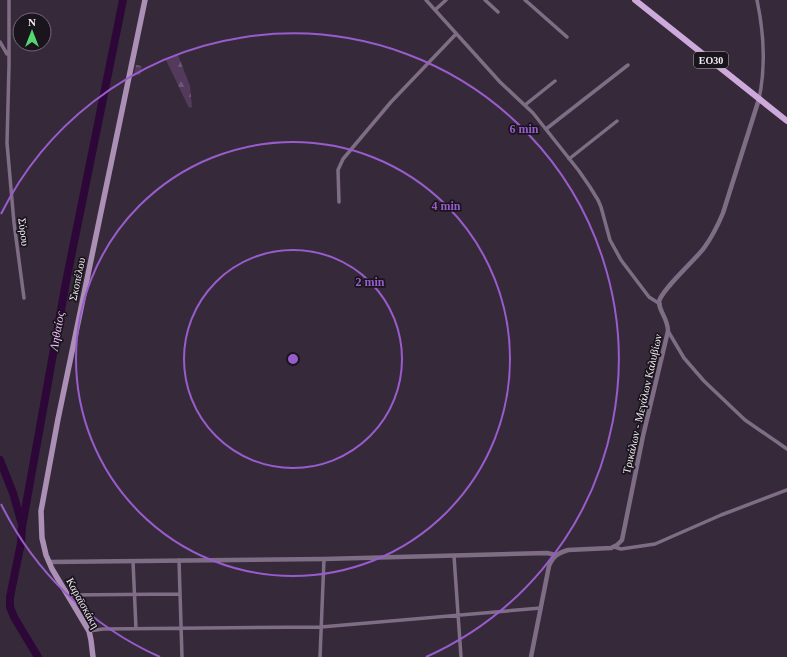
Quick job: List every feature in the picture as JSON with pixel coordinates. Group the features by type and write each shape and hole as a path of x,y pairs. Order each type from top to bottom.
{"main road":[{"name":"Σκοπέλου","path":"49,562 42,538 40,523 42,504 145,0"},
{"name":"ΕΟ30","path":"635,0 787,121"},
{"name":"Καραϊσκάκη","path":"49,562 89,631 92,640 93,657"}],"street":[{"name":"Σύρου","path":"9,0 7,116 8,157 14,223 24,298"},
{"path":"426,0 500,82 525,105 546,129 595,194 601,207 610,240 621,260 649,296 660,304"},
{"path":"435,10 446,0"},
{"path":"485,0 498,12"},
{"path":"525,0 567,37"},
{"path":"660,304 659,300 662,296 701,252 716,230 759,99 763,72 764,38 757,0"},
{"path":"339,202 338,170 343,158 391,102 456,34"},
{"path":"0,42 9,55"},
{"path":"546,129 628,66"},
{"path":"525,105 555,80"},
{"path":"569,159 616,121"},
{"name":"Τρικάλων - Μεγάλων Καλυβίων","path":"614,547 620,543 623,534 643,436 668,331 667,321 660,304"},
{"path":"668,331 684,358 704,381 745,420 787,449"},
{"path":"531,657 549,566 556,555 568,550 608,549 614,547 621,549 655,544 721,515 787,490"},
{"path":"49,562 324,559 547,553 556,555"},
{"path":"454,556 461,657"},
{"path":"320,657 324,559"},
{"path":"179,560 182,657"},
{"path":"133,561 136,629"},
{"path":"68,595 180,594"},
{"path":"89,631 182,628 321,627 541,608"}],"green space":[{"path":"178,55 190,86 192,107 189,108 166,60"},
{"path":"136,65 142,66 140,75 134,74"}],"waterway":[{"name":"Ληθαίος","path":"38,657 14,617 10,607 10,597 21,543 22,527 66,282 123,0"},
{"path":"0,460 13,493 21,521"}]}
